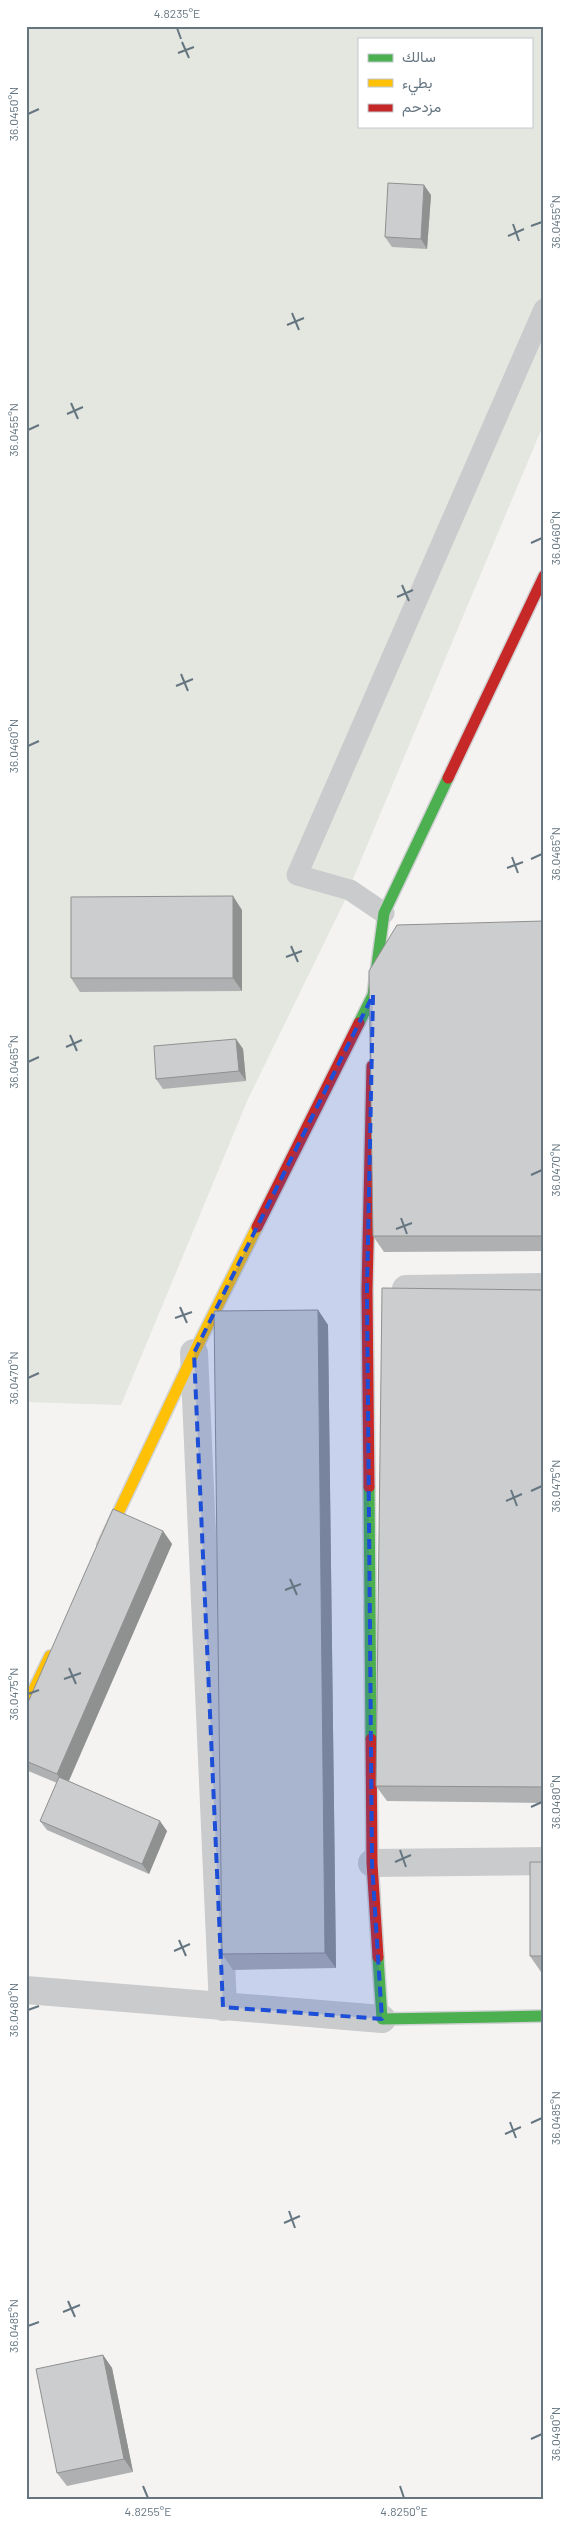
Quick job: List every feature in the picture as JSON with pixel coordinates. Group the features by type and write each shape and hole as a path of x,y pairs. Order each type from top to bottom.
{"street":[{"path":"372,1025 373,995 384,913 544,576"},
{"path":"97,1556 194,1353 373,995"},
{"path":"372,1054 367,1290 372,1864 382,2019"},
{"path":"367,1290 544,1287"},
{"path":"194,1353 223,2007"},
{"path":"26,1706 56,1644"},
{"path":"372,1864 544,1861"},
{"path":"26,1990 382,2019 544,2016"}],"lane":[{"path":"384,913 350,890 297,875 544,309"}],"highlighted area":[{"path":"373,995 367,1290 372,1863 382,2019 223,2007 194,1353"}],"shaded area":[{"path":"26,26 544,26 544,423 350,890 248,1099 121,1405 26,1402"}],"building":[{"path":"388,183 424,185 421,239 385,237"},
{"path":"233,896 233,978 71,978 71,897"},
{"path":"544,921 544,1236 373,1236 369,971 397,925"},
{"path":"236,1039 239,1071 156,1079 154,1046"},
{"path":"382,1288 544,1290 544,1787 376,1786"},
{"path":"318,1310 325,1953 222,1954 214,1311"},
{"path":"113,1509 163,1531 57,1774 26,1761 26,1707"},
{"path":"59,1777 160,1821 142,1864 40,1821"},
{"path":"530,1862 544,1862 544,1956 530,1956"},
{"path":"103,2355 124,2459 57,2473 36,2369"}],"traffic: fast":[{"path":"359,1023 373,995 384,913 448,778"},
{"path":"369,1487 371,1739"},
{"path":"378,1957 382,2019 544,2016"}],"traffic: slow":[{"path":"103,1545 194,1353 257,1227"},
{"path":"26,1706 50,1656"}],"traffic: jam":[{"path":"448,778 544,576"},
{"path":"257,1227 359,1023"},
{"path":"369,1487 367,1290 372,1066"},
{"path":"371,1739 372,1863 378,1957"}]}
